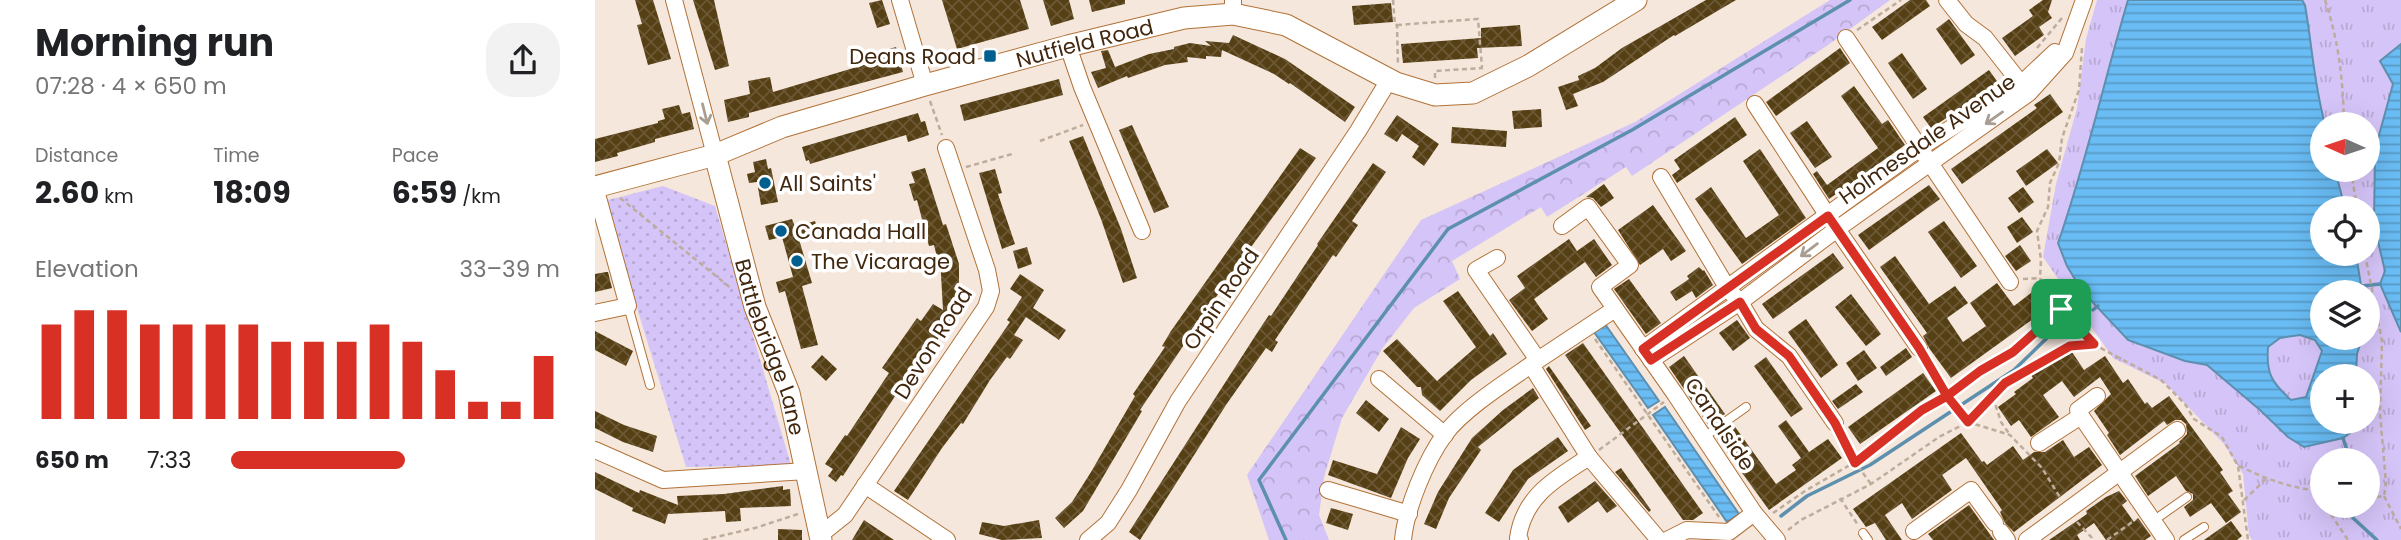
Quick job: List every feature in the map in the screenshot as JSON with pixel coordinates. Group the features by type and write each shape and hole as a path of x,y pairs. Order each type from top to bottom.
{"street":[{"path":"674,0 715,156"},
{"path":"900,0 925,85"},
{"name":"Nutfield Road","path":"605,185 715,156 782,127 925,85 1068,46 1233,7 1286,25 1392,81 1435,95 1473,93 1486,76 1528,66 1612,7 1636,0"},
{"path":"1947,0 1966,24 1985,38 2025,89"},
{"name":"Holmesdale Avenue","path":"1647,355 1728,289 1931,163 2025,89 2076,38 2084,0"},
{"path":"1846,38 2010,282"},
{"path":"1068,46 1142,231"},
{"name":"Orpin Road","path":"1088,540 1108,523 1178,401 1392,81"},
{"name":"Holmesdale Avenue","path":"1647,355 1740,302 1921,147 2025,89"},
{"path":"1755,104 1919,348"},
{"name":"Devon Road","path":"820,538 845,515 986,307 991,291 987,270 946,148"},
{"name":"Battlebridge Lane","path":"715,156 755,307 789,393 820,538"},
{"path":"1661,177 1728,289 1740,302 1756,329 1789,356 1835,423"},
{"path":"595,313 628,306 605,185"},
{"name":"Canalside","path":"1562,226 1588,207 1630,265 1600,287 1758,517 1777,539"},
{"path":"1497,258 1476,270 1535,362 1589,457 1659,540"},
{"path":"1328,490 1405,527 1417,486 1445,435 1465,414 1535,362 1615,309"},
{"path":"1378,379 1445,435"},
{"path":"2097,396 2078,410 2166,540"},
{"path":"2039,443 2081,416"},
{"path":"2027,540 2178,430"},
{"path":"595,450 663,480 807,471"},
{"path":"1520,540 1518,538 1525,516 1543,487 1589,457"},
{"path":"865,485 947,540"},
{"path":"1914,530 1971,490 2001,532"},
{"path":"1525,516 1543,520"},
{"path":"1667,540 1687,530 1729,532 1758,517"}],"lane":[{"path":"628,306 650,385"},
{"path":"1704,437 1746,407"},
{"path":"2150,517 2187,497"},
{"path":"2185,540 2204,527"}],"path":[{"path":"1392,81 1399,63 1393,0"},
{"path":"1846,38 1901,0"},
{"path":"2325,0 2337,38 2344,112"},
{"path":"2031,55 2064,15"},
{"path":"1397,25 1478,19 1486,76 1435,71 1435,95"},
{"path":"1777,539 1801,520 1871,484 1939,437 1968,422 2005,383 2039,366 2056,352 2070,346 2094,344 2045,290 2040,278 2038,231 2047,207 2050,183 2059,163 2062,138 2079,89 2083,51 2076,38"},
{"path":"925,85 946,148"},
{"path":"1040,141 1096,120"},
{"path":"953,171 1012,154"},
{"path":"605,185 621,201 735,291"},
{"path":"2367,266 2382,341 2380,413 2386,482 2384,496 2401,529"},
{"path":"1758,517 1855,463 1922,410 2013,352 2061,309"},
{"path":"1587,327 1729,532"},
{"path":"1919,348 1947,396 1968,422 2010,435"},
{"path":"1589,457 1675,394"},
{"path":"1993,397 2001,422 2042,468 2063,502"},
{"path":"1835,423 1855,463 1871,484"},
{"path":"2238,466 2266,479 2310,490"},
{"path":"2244,500 2266,479"},
{"path":"2380,496 2384,496"},
{"path":"1840,498 1866,536"},
{"path":"703,540 755,528 815,509"},
{"path":"2074,517 2094,540"},
{"path":"2107,540 2150,517"},
{"path":"2333,518 2348,540"}],"green space":[{"path":"1830,0 1890,0 1828,45 1632,176 1626,167 1547,217 1541,207 1452,261 1460,279 1414,308 1382,349 1342,418 1324,477 1319,515 1329,540 1269,540 1247,475 1421,220 1635,122"},
{"path":"2097,0 2401,0 2401,540 2252,540 2249,535 2243,474 2224,444 2166,384 2113,358 2043,257 2056,184 2077,108 2086,39"},
{"path":"663,186 715,206 791,465 686,467 604,201"}],"water":[{"path":"2128,0 2302,0 2322,112 2310,112 2310,182 2338,182 2342,196 2310,196 2310,266 2358,266 2360,280 2310,280 2310,338 2300,335 2280,338 2268,347 2268,364 2271,376 2291,400 2306,397 2310,386 2310,434 2349,434 2343,438 2304,447 2288,437 2207,365 2185,361 2128,340 2082,291 2067,266 2058,243"},
{"path":"2401,44 2401,332 2380,284 2385,271 2380,250 2380,196 2374,196 2375,182 2380,182 2380,132 2393,84 2380,61"},
{"path":"1605,324 1659,401 1648,408 1594,332"},
{"path":"2321,350 2358,350 2357,364 2317,364"},
{"path":"1665,407 1739,514 1727,522 1653,415"}],"building":[{"path":"635,0 653,0 671,59 648,65 637,25 642,24"},
{"path":"693,0 714,0 729,66 715,70"},
{"path":"882,0 890,24 877,28 869,3"},
{"path":"942,0 1020,0 1029,29 957,49"},
{"path":"1043,0 1069,0 1074,19 1051,26"},
{"path":"1089,0 1125,0 1125,4 1092,12"},
{"path":"1706,0 1736,0 1674,35 1603,82 1573,94 1578,106 1566,110 1558,87 1579,80 1578,76 1595,68 1622,48"},
{"path":"1910,0 1926,0 1930,6 1882,40 1872,27"},
{"path":"2043,0 2052,0 2048,12 2052,18 2039,27 2044,35 2015,56 2002,38 2033,16 2029,10"},
{"path":"1391,3 1393,22 1354,25 1352,6"},
{"path":"1949,19 1975,55 1961,65 1936,29"},
{"path":"1520,25 1522,46 1477,48 1478,58 1403,63 1401,44 1481,38 1481,28"},
{"path":"1233,35 1285,59 1355,107 1345,122 1290,83 1222,50 1221,57 1187,57 1188,62 1165,65 1098,88 1091,72 1106,68 1101,51 1108,50 1115,67 1190,43 1211,46 1205,41 1229,43"},
{"path":"896,47 903,72 749,113 749,117 728,122 724,100 750,94 748,81 770,77 773,92 877,61 875,53"},
{"path":"1840,48 1850,63 1776,116 1766,102"},
{"path":"1902,53 1927,89 1913,99 1888,63"},
{"path":"1989,70 1999,84 1931,128 1923,117"},
{"path":"1059,79 1063,95 964,121 960,105"},
{"path":"1854,86 1882,124 1888,120 1905,145 1829,199 1813,174 1817,171 1827,185 1878,148 1841,96"},
{"path":"2050,94 2063,112 1962,184 1951,169 2037,108 2034,105"},
{"path":"679,105 682,114 690,112 694,129 655,139 655,142 595,162 595,139 658,123 665,119 662,109"},
{"path":"1541,109 1542,127 1514,129 1512,111"},
{"path":"918,113 921,122 925,121 929,135 908,142 906,135 810,164 809,160 806,161 802,147"},
{"path":"1397,115 1439,144 1424,166 1412,157 1419,146 1402,134 1397,142 1384,134"},
{"path":"1735,117 1747,135 1677,183 1672,175 1680,169 1674,160"},
{"path":"1807,121 1832,157 1815,168 1790,133"},
{"path":"1132,125 1169,207 1154,213 1119,130"},
{"path":"1452,127 1507,131 1506,147 1451,143"},
{"path":"1083,136 1121,229 1137,278 1123,283 1101,219 1069,141"},
{"path":"1300,148 1316,158 1235,269 1140,410 1142,411 1083,511 1064,528 1055,518 1072,502 1091,472 1135,396 1133,394 1165,347 1162,346 1171,331"},
{"path":"1760,149 1806,218 1742,264 1695,199 1711,187 1746,238 1779,215 1743,161"},
{"path":"2047,149 2058,163 2026,186 2016,171"},
{"name":"All Saints'","path":"766,159 768,169 771,168 778,202 761,205 757,182 749,183 747,174 755,172 753,162"},
{"path":"1373,163 1386,172 1352,221 1358,225 1336,257 1333,255 1275,340 1278,342 1272,352 1266,348 1226,405 1140,540 1129,532 1259,330"},
{"path":"925,168 959,264 959,291 963,292 960,307 954,305 947,335 943,335 943,331 906,390 901,387 843,476 836,482 828,476 833,469 825,464 889,373 882,368 917,318 921,321 933,304 943,310 940,257 937,257 934,245 929,246 917,200 914,201 909,184 915,183 911,172"},
{"path":"995,169 1002,193 998,194 1015,244 1002,249 979,173"},
{"path":"1604,184 1614,198 1601,207 1593,198 1586,197"},
{"path":"1929,185 1940,199 1869,250 1858,235"},
{"path":"2023,187 2034,202 2019,213 2008,198"},
{"path":"1653,205 1686,251 1671,261 1663,249 1640,265 1618,230"},
{"path":"2022,217 2033,232 2017,243 2007,227"},
{"path":"792,219 795,227 815,221 818,231 798,236 812,283 802,286 818,345 801,349 785,291 779,293 776,282 793,277 782,237 769,240 765,226"},
{"path":"1944,221 1977,266 1961,278 1928,232"},
{"path":"1569,239 1577,251 1594,239 1612,265 1596,277 1585,262 1534,299 1548,319 1532,331 1509,300 1525,288 1517,276"},
{"path":"2020,245 2031,261 2016,271 2005,256"},
{"path":"1027,247 1032,264 1018,269 1013,251"},
{"path":"1833,253 1844,268 1773,319 1762,304"},
{"path":"1895,256 1929,304 1955,286 1968,303 1947,318 1963,342 1986,326 1970,303 1997,283 2014,306 2031,293 2044,311 1951,378 1929,348 1923,336 1927,333 1880,267"},
{"path":"1699,267 1704,270 1713,285 1696,298 1692,291 1676,301 1670,292 1689,279 1687,276"},
{"path":"608,272 612,288 595,292 595,274"},
{"path":"1020,274 1044,290 1033,308 1066,330 1059,340 1026,317 1014,335 1023,340 990,380 963,424 961,423 942,448 908,500 894,491 1010,322 1007,320 1022,297 1010,289"},
{"path":"1629,279 1661,323 1646,334 1614,289"},
{"path":"1458,291 1490,336 1493,333 1507,354 1471,380 1440,411 1422,395 1421,387 1417,387 1383,351 1397,339 1437,381 1476,347 1443,301"},
{"path":"1851,294 1881,334 1866,346 1835,307"},
{"path":"1806,319 1838,365 1821,378 1788,332"},
{"path":"1737,320 1750,338 1733,351 1719,333"},
{"path":"595,331 633,351 626,366 595,350"},
{"path":"1583,343 1703,513 1693,520 1683,520 1565,355"},
{"path":"1906,348 1912,357 1886,376 1880,367"},
{"path":"2070,349 2084,370 2105,356 2123,383 2128,379 2145,404 2147,402 2152,408 2169,396 2223,470 2220,472 2233,491 2228,494 2241,512 2226,523 2211,503 2190,517 2184,507 2193,500 2193,494 2186,491 2176,476 2148,496 2135,476 2180,443 2187,434 2186,424 2175,420 2167,425 2164,421 2120,455 2094,411 2111,394 2100,377 2074,397 2062,381 2043,395 2059,417 2031,437 2019,420 2011,426 1998,407 2033,378 2031,375"},
{"path":"1864,350 1877,368 1858,381 1846,363"},
{"path":"822,355 837,369 826,381 811,367"},
{"path":"1684,356 1725,414 1709,426 1669,367"},
{"path":"1766,357 1803,409 1791,417 1754,366"},
{"path":"1549,366 1591,426 1585,430 1546,369"},
{"path":"1923,373 1936,391 1860,444 1848,427"},
{"path":"1856,384 1863,392 1838,409 1832,401"},
{"path":"1533,388 1539,398 1478,447 1481,450 1449,498 1436,529 1424,524 1438,492 1472,438"},
{"path":"1366,400 1389,419 1379,432 1356,413"},
{"path":"595,411 624,425 657,436 653,452 623,442 595,428"},
{"path":"1786,420 1809,452 1828,439 1842,458 1769,510 1716,437 1733,424 1776,484 1796,470 1792,465 1801,458 1778,426"},
{"path":"1401,427 1420,439 1408,458 1391,498 1328,475 1333,460 1377,474"},
{"path":"1961,433 1987,465 2013,446 2023,460 2034,452 2045,452 2063,440 2074,457 2089,447 2102,465 2014,532 2005,523 2000,512 2002,510 1966,458 1942,475 1952,490 1912,519 1902,503 1885,515 1902,540 1886,540 1875,523 1866,527 1853,509"},
{"path":"1558,437 1568,451 1528,479 1499,522 1485,513 1513,470"},
{"path":"1621,468 1651,510 1649,512 1615,472"},
{"path":"595,472 639,493 640,490 678,505 677,496 724,494 783,486 783,490 790,489 791,506 740,508 741,521 726,522 725,511 668,514 665,524 632,511 633,508 595,489"},
{"path":"1595,481 1617,506 1607,513 1598,501 1568,523 1558,507"},
{"path":"2119,491 2127,501 2122,505 2134,522 2138,518 2151,536 2145,540 2106,540 2094,523 2077,535 2080,540 2049,540 2087,514 2086,511 2106,497"},
{"path":"1969,505 1994,540 1933,540 1928,534"},
{"path":"1331,508 1353,514 1348,530 1326,523"},
{"path":"864,520 894,540 852,540"},
{"path":"1039,520 1042,538 1002,540 979,534 982,522 1004,526"},
{"path":"2231,521 2242,536 2237,540 2204,540"},
{"path":"778,529 802,530 802,540 778,540"}],"waterway":[{"path":"1286,540 1259,480 1448,229 1632,130 1850,0"},
{"path":"2093,310 2098,306"},
{"path":"1781,516 1807,496 1870,465 2014,370 2048,337 2066,325"},
{"path":"2343,438 2346,448"},
{"path":"2353,518 2377,540"}],"place":[{"name":"Deans Road","path":"990,56"},
{"name":"All Saints'","path":"765,183"},
{"name":"Canada Hall","path":"781,231"},
{"name":"The Vicarage","path":"797,261"}],"route":[{"path":"2061,309 2013,352 1980,371 1947,396 1922,410 1855,463 1835,423 1809,384 1789,356 1756,329 1740,302 1651,360 1643,349 1828,216 1919,348 1947,396 1968,422 2005,383 2039,366 2056,352 2070,346 2094,344 2061,309"}]}
